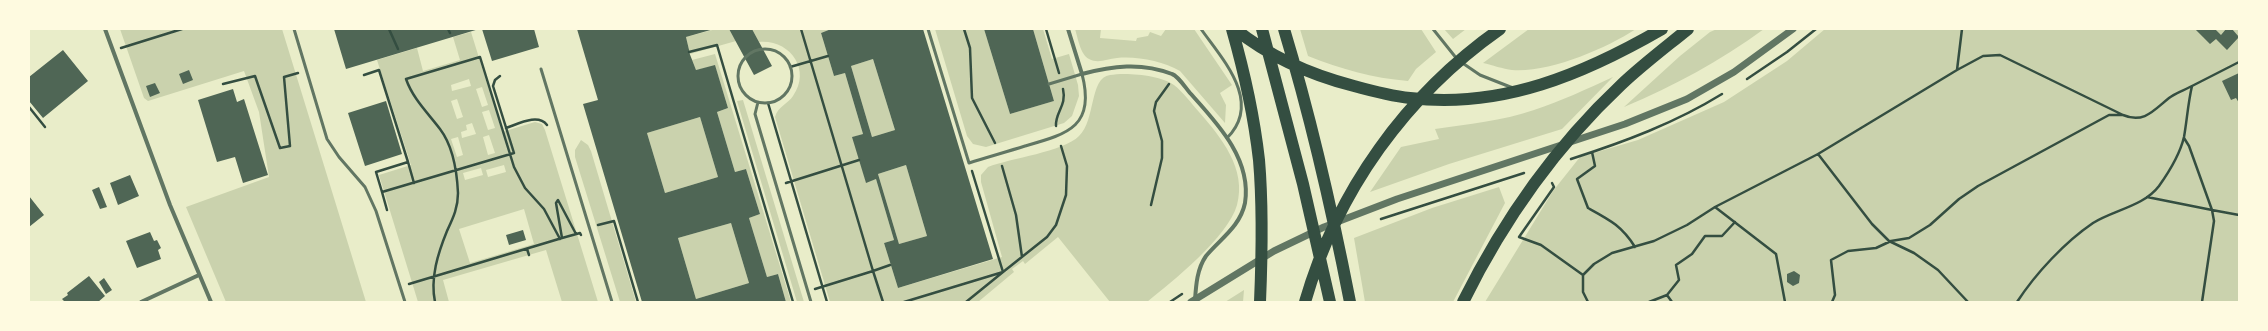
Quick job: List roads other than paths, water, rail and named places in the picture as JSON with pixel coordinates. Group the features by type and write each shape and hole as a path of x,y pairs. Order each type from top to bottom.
{"highway":[{"path":"1232,29 1249,101 1259,159 1262,254 1260,302"},
{"path":"1235,29 1253,43 1303,70 1382,93 1410,99 1455,99 1520,90 1583,71 1662,29"},
{"path":"1262,29 1296,155 1330,302"},
{"path":"1284,29 1300,81 1350,302"},
{"path":"1305,302 1325,244 1364,168 1392,131 1426,92 1487,38 1500,29"},
{"path":"1463,302 1479,270 1514,210 1558,152 1622,84 1688,29"}],"street":[{"path":"106,29 150,153 211,302"},
{"path":"1068,29 1082,74 1122,65 1173,74 1209,114 1227,138 1240,162 1245,182 1245,203 1237,223 1206,257 1200,268 1193,301"},
{"path":"1193,301 1274,251 1324,227 1397,199 1625,124 1687,99 1734,72 1793,29"},
{"path":"141,302 199,275"}],"lane":[{"path":"294,29 327,139 339,157 365,187 368,193 405,302"},
{"path":"928,29 969,163 1058,136 1074,127 1082,116 1086,102 1086,88 1082,74 1049,84"},
{"path":"1201,29 1234,78 1240,90 1242,116 1239,124 1227,138"},
{"path":"1433,29 1449,51 1472,70 1520,90"},
{"path":"759,50 770,50 784,57 790,67 792,82 788,91 782,98 768,103 758,102 746,95 739,80 739,70 747,56 759,50"},
{"path":"540,69 612,302"},
{"path":"758,102 755,114 811,302"}]}
